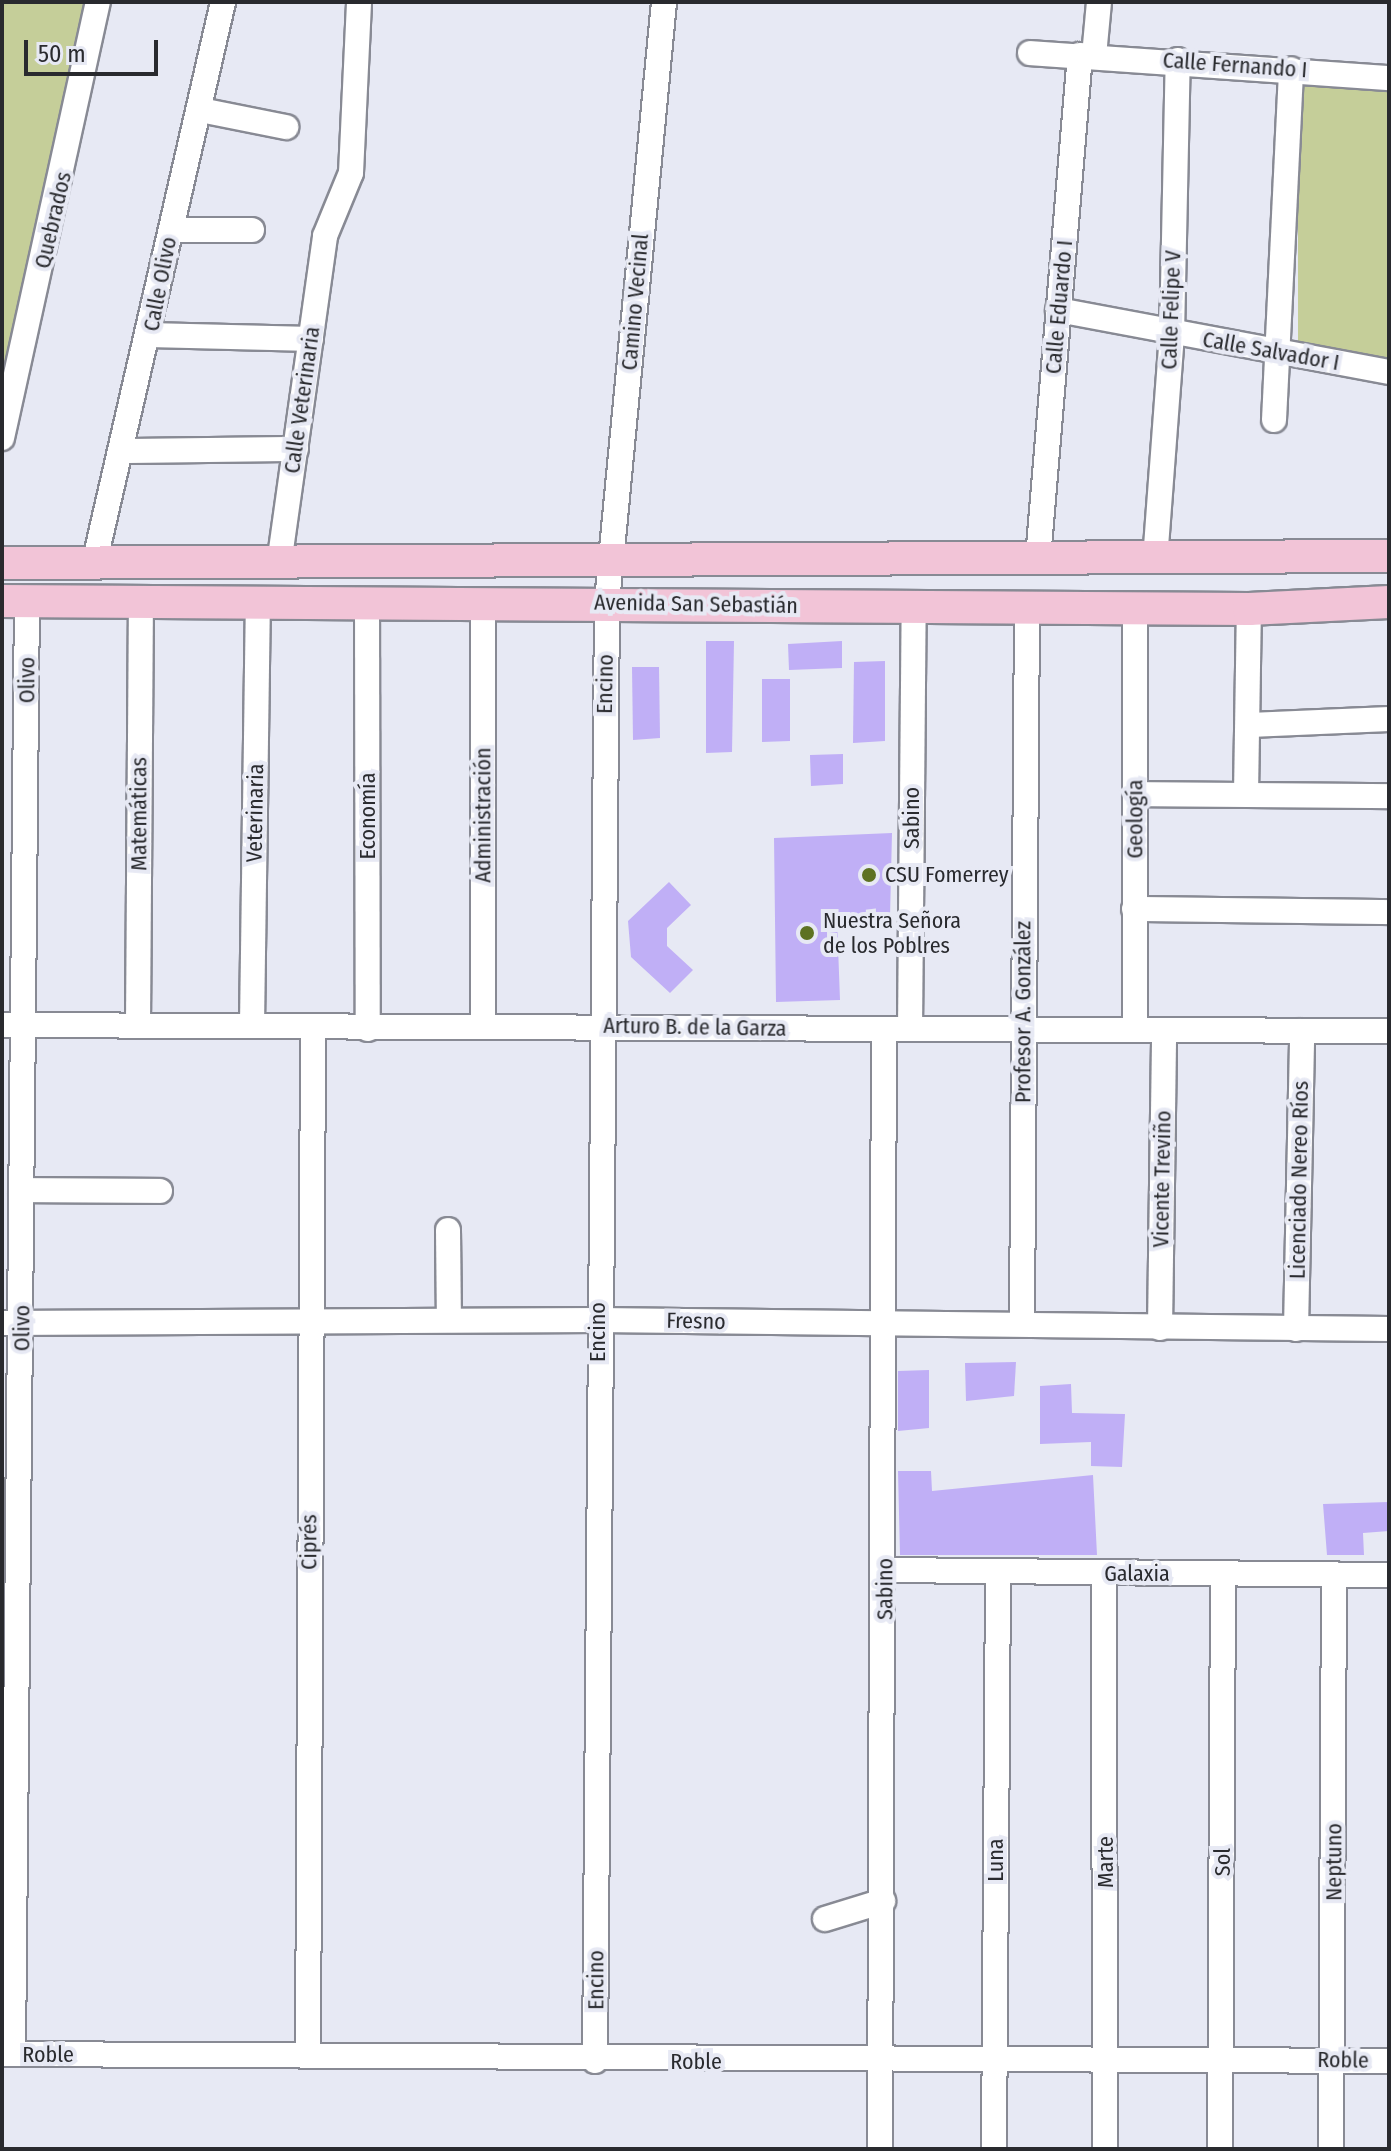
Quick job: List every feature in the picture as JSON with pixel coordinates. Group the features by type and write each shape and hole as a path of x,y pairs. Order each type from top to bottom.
{"main road":[{"name":"Avenida San Sebastián","path":"2,563 1155,560 1389,556"},
{"name":"Avenida San Sebastián","path":"14,602 607,602 1249,609 1389,602"}],"street":[{"name":"Quebrados","path":"2,438 98,2"},
{"name":"Calle Olivo","path":"94,564 150,335 223,2"},
{"name":"Calle Veterinaria","path":"279,564 325,236 351,173 359,2"},
{"name":"Camino Vecinal","path":"607,602 664,2"},
{"name":"Calle Eduardo I","path":"1038,559 1058,310 1087,56 1099,2"},
{"name":"Calle Fernando I","path":"1030,53 1178,60 1389,78"},
{"name":"Calle Felipe V","path":"1155,560 1172,335 1178,60"},
{"path":"1274,420 1281,351 1291,69"},
{"path":"201,110 286,127"},
{"path":"171,230 252,230"},
{"name":"Calle Salvador I","path":"1058,310 1172,335 1281,351 1389,372"},
{"path":"150,335 311,339"},
{"path":"121,451 296,449"},
{"name":"Veterinaria","path":"252,1025 258,601"},
{"name":"Olivo","path":"8,2054 15,1199 14,602"},
{"name":"Matemáticas","path":"138,1025 141,602"},
{"name":"Economía","path":"367,602 368,1029"},
{"name":"Encino","path":"595,2061 598,1026 607,602"},
{"name":"Administración","path":"483,603 483,1027"},
{"name":"Profesor A. González","path":"1022,1322 1027,606"},
{"name":"Sabino","path":"910,1029 914,607"},
{"name":"Geología","path":"1135,608 1135,1030"},
{"path":"1246,794 1250,725 1249,609"},
{"path":"1250,725 1389,719"},
{"path":"1135,794 1389,796"},
{"path":"1134,909 1389,912"},
{"name":"Arturo B. de la Garza","path":"13,1025 252,1025 368,1029 598,1026 1389,1031"},
{"name":"Ciprés","path":"308,2056 309,1322 313,1028"},
{"name":"Sabino","path":"880,2149 885,1570 884,1029"},
{"name":"Vicente Treviño","path":"1160,1328 1164,1031"},
{"name":"Licenciado Nereo Ríos","path":"1296,1329 1302,1031"},
{"path":"15,1199 160,1191"},
{"path":"448,1230 449,1320"},
{"name":"Fresno","path":"12,1323 598,1320 883,1324 1022,1322 1160,1328 1389,1329"},
{"name":"Galaxia","path":"885,1570 1389,1575"},
{"name":"Luna","path":"994,2149 998,1571"},
{"name":"Marte","path":"1104,1574 1105,2149"},
{"name":"Sol","path":"1220,2149 1223,1574"},
{"name":"Neptuno","path":"1331,2149 1334,1574"},
{"path":"825,1919 883,1901"},
{"name":"Roble","path":"8,2054 883,2063 1107,2059 1389,2061"}],"green space":[{"path":"2,2 85,2 2,384"},
{"path":"1298,82 1389,86 1389,358 1298,345"}],"building":[{"path":"706,641 734,641 732,752 706,753"},
{"path":"842,641 842,668 789,670 788,644"},
{"path":"885,661 885,741 853,743 854,662"},
{"path":"632,667 659,667 660,738 633,740"},
{"path":"762,679 790,679 790,741 762,742"},
{"path":"843,754 843,784 811,786 810,755"},
{"name":"Nuestra Señora de los Poblres","path":"892,833 890,917 837,919 840,1000 776,1002 774,838"},
{"path":"669,882 691,905 667,928 667,946 693,970 670,993 631,957 628,921"},
{"path":"1016,1362 1014,1396 966,1401 965,1363"},
{"path":"929,1370 929,1428 898,1431 898,1371"},
{"path":"1071,1384 1072,1413 1125,1414 1122,1467 1091,1466 1091,1442 1040,1444 1040,1386"},
{"path":"898,1471 931,1471 932,1491 1093,1475 1097,1555 900,1555"},
{"path":"1389,1502 1389,1531 1363,1533 1364,1555 1327,1555 1323,1504"}],"place":[{"name":"CSU Fomerrey","path":"869,875"},
{"name":"Nuestra Señora de los Poblres","path":"807,933"}]}
